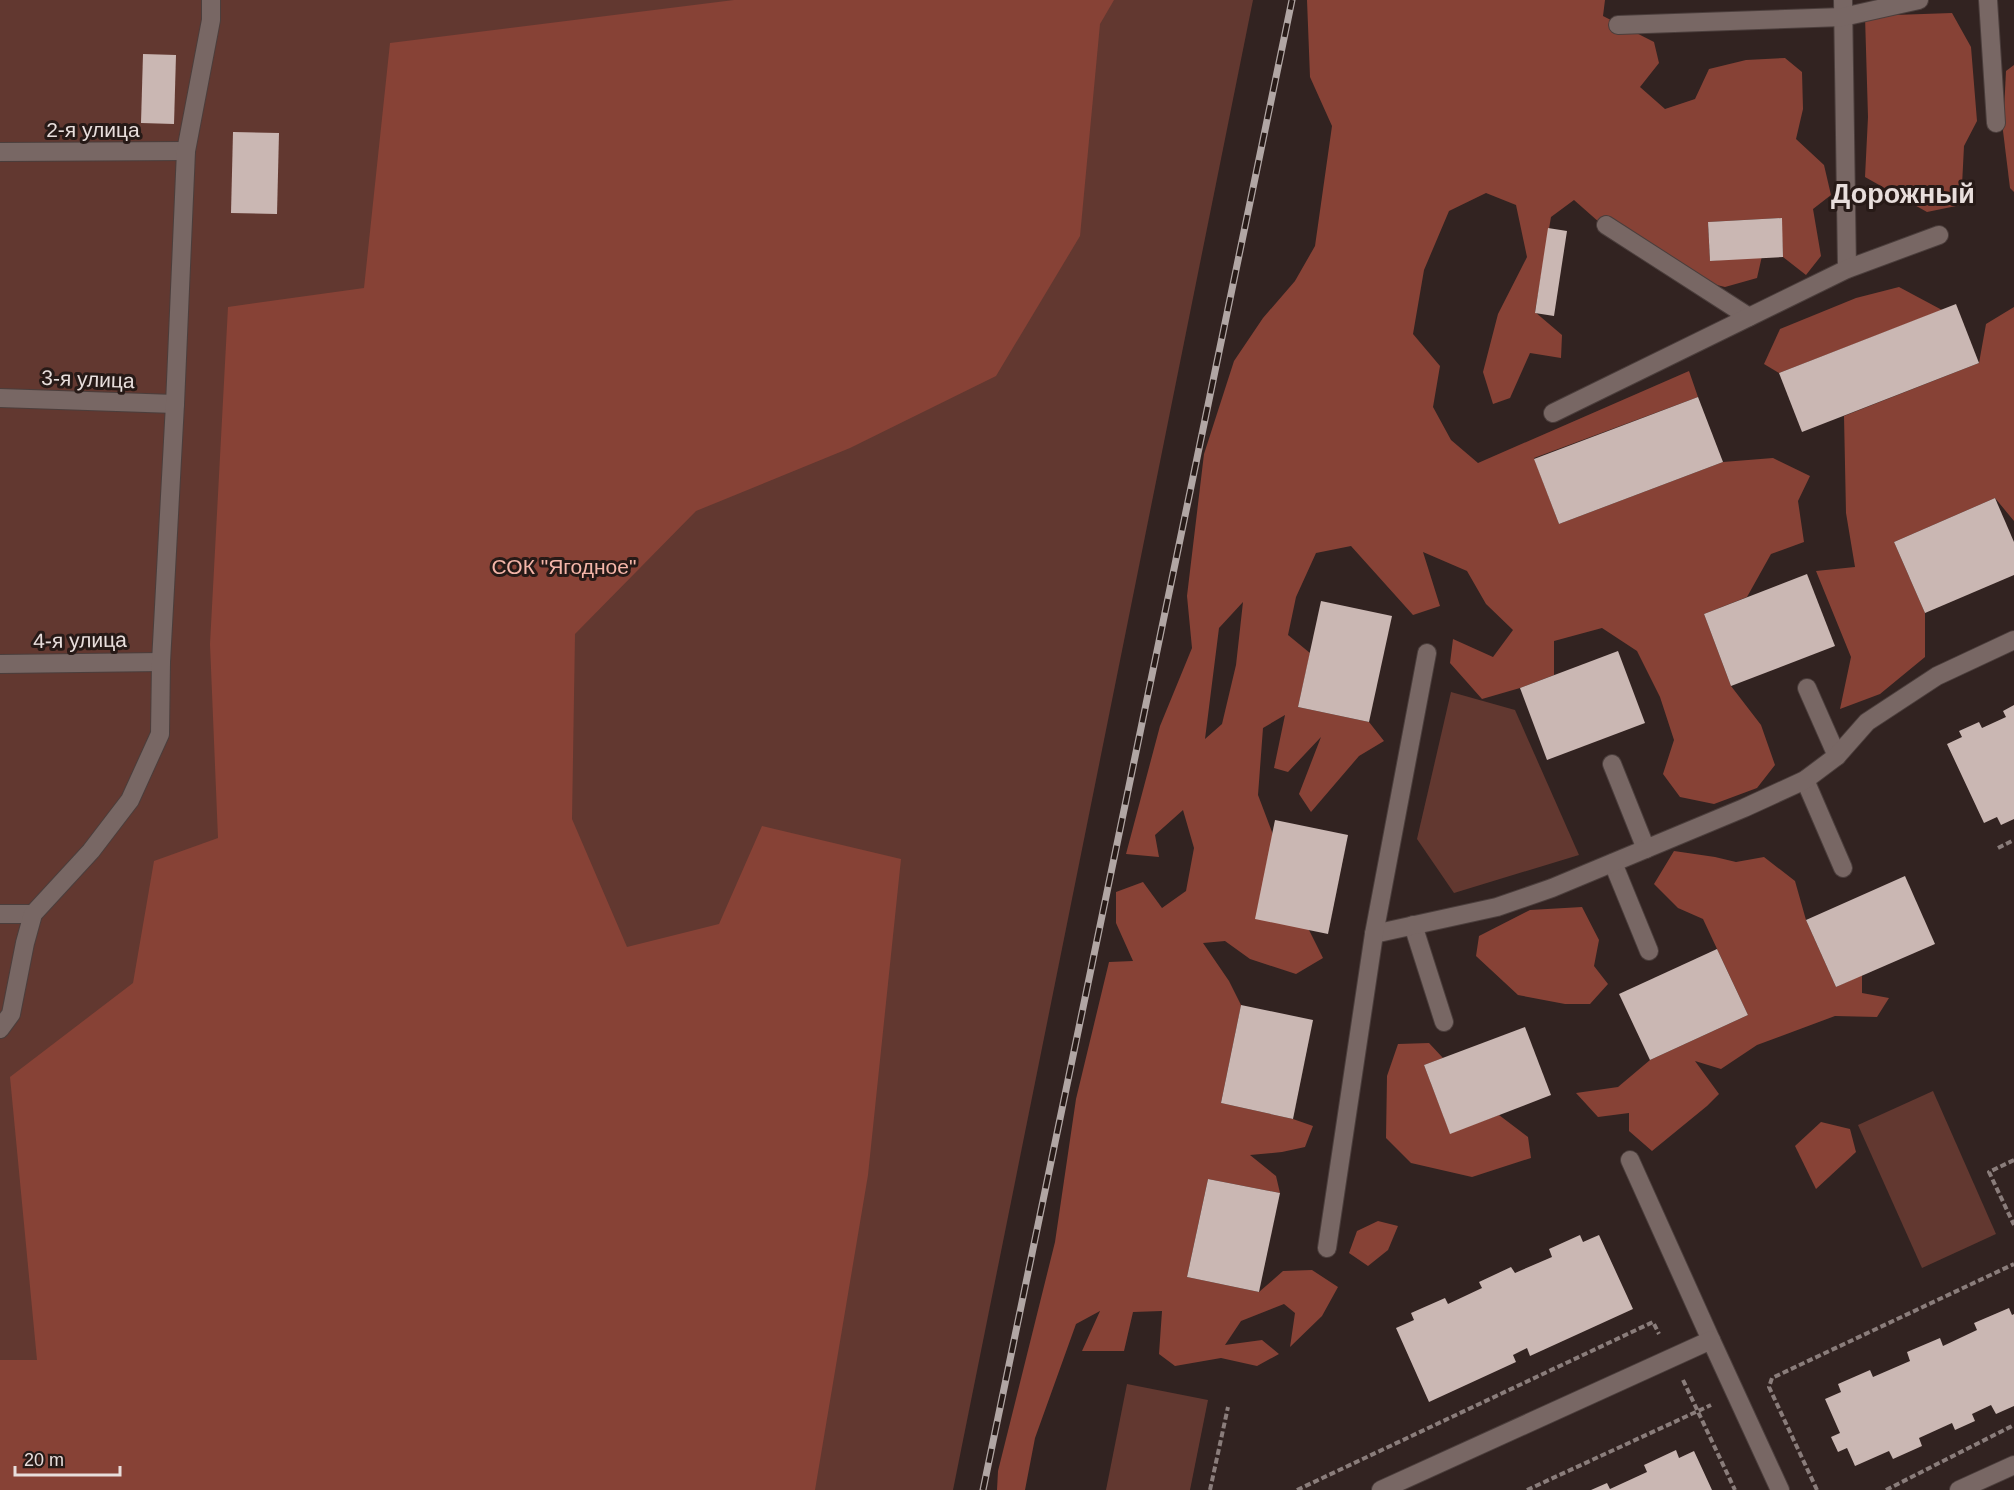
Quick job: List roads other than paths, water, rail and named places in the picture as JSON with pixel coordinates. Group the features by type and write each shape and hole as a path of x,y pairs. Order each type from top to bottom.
{"street":[{"path":"0,1029 11,1014 33,914 91,851 130,800 160,734 161,662 176,404 186,151 211,20 211,0"},
{"path":"1618,25 1843,9 1919,0"},
{"path":"1988,0 1995,123"},
{"path":"1843,9 1847,269"},
{"name":"2-я улица","path":"0,152 186,151"},
{"path":"1606,225 1749,317"},
{"path":"1553,413 1847,269 1939,235"},
{"name":"3-я улица","path":"0,398 176,404"},
{"path":"1374,934 1497,907 1552,888 1744,808 1805,780 1837,756 1867,722 1937,676 2014,640"},
{"path":"1327,1248 1374,934 1427,653"},
{"name":"4-я улица","path":"0,664 161,662"},
{"path":"1807,688 1837,756"},
{"path":"1612,764 1646,849"},
{"path":"1805,780 1843,868"},
{"path":"1613,863 1649,951"},
{"path":"0,914 33,914"},
{"path":"1413,925 1444,1022"},
{"path":"1630,1160 1780,1490"},
{"path":"1382,1490 1711,1340"},
{"path":"1959,1490 2014,1465"}],"railway":[{"path":"983,1490 1292,0"}],"district":[{"name":"Дорожный","path":"1903,194"}],"park label":[{"name":"СОК \"Ягодное\"","path":"564,566"}]}
